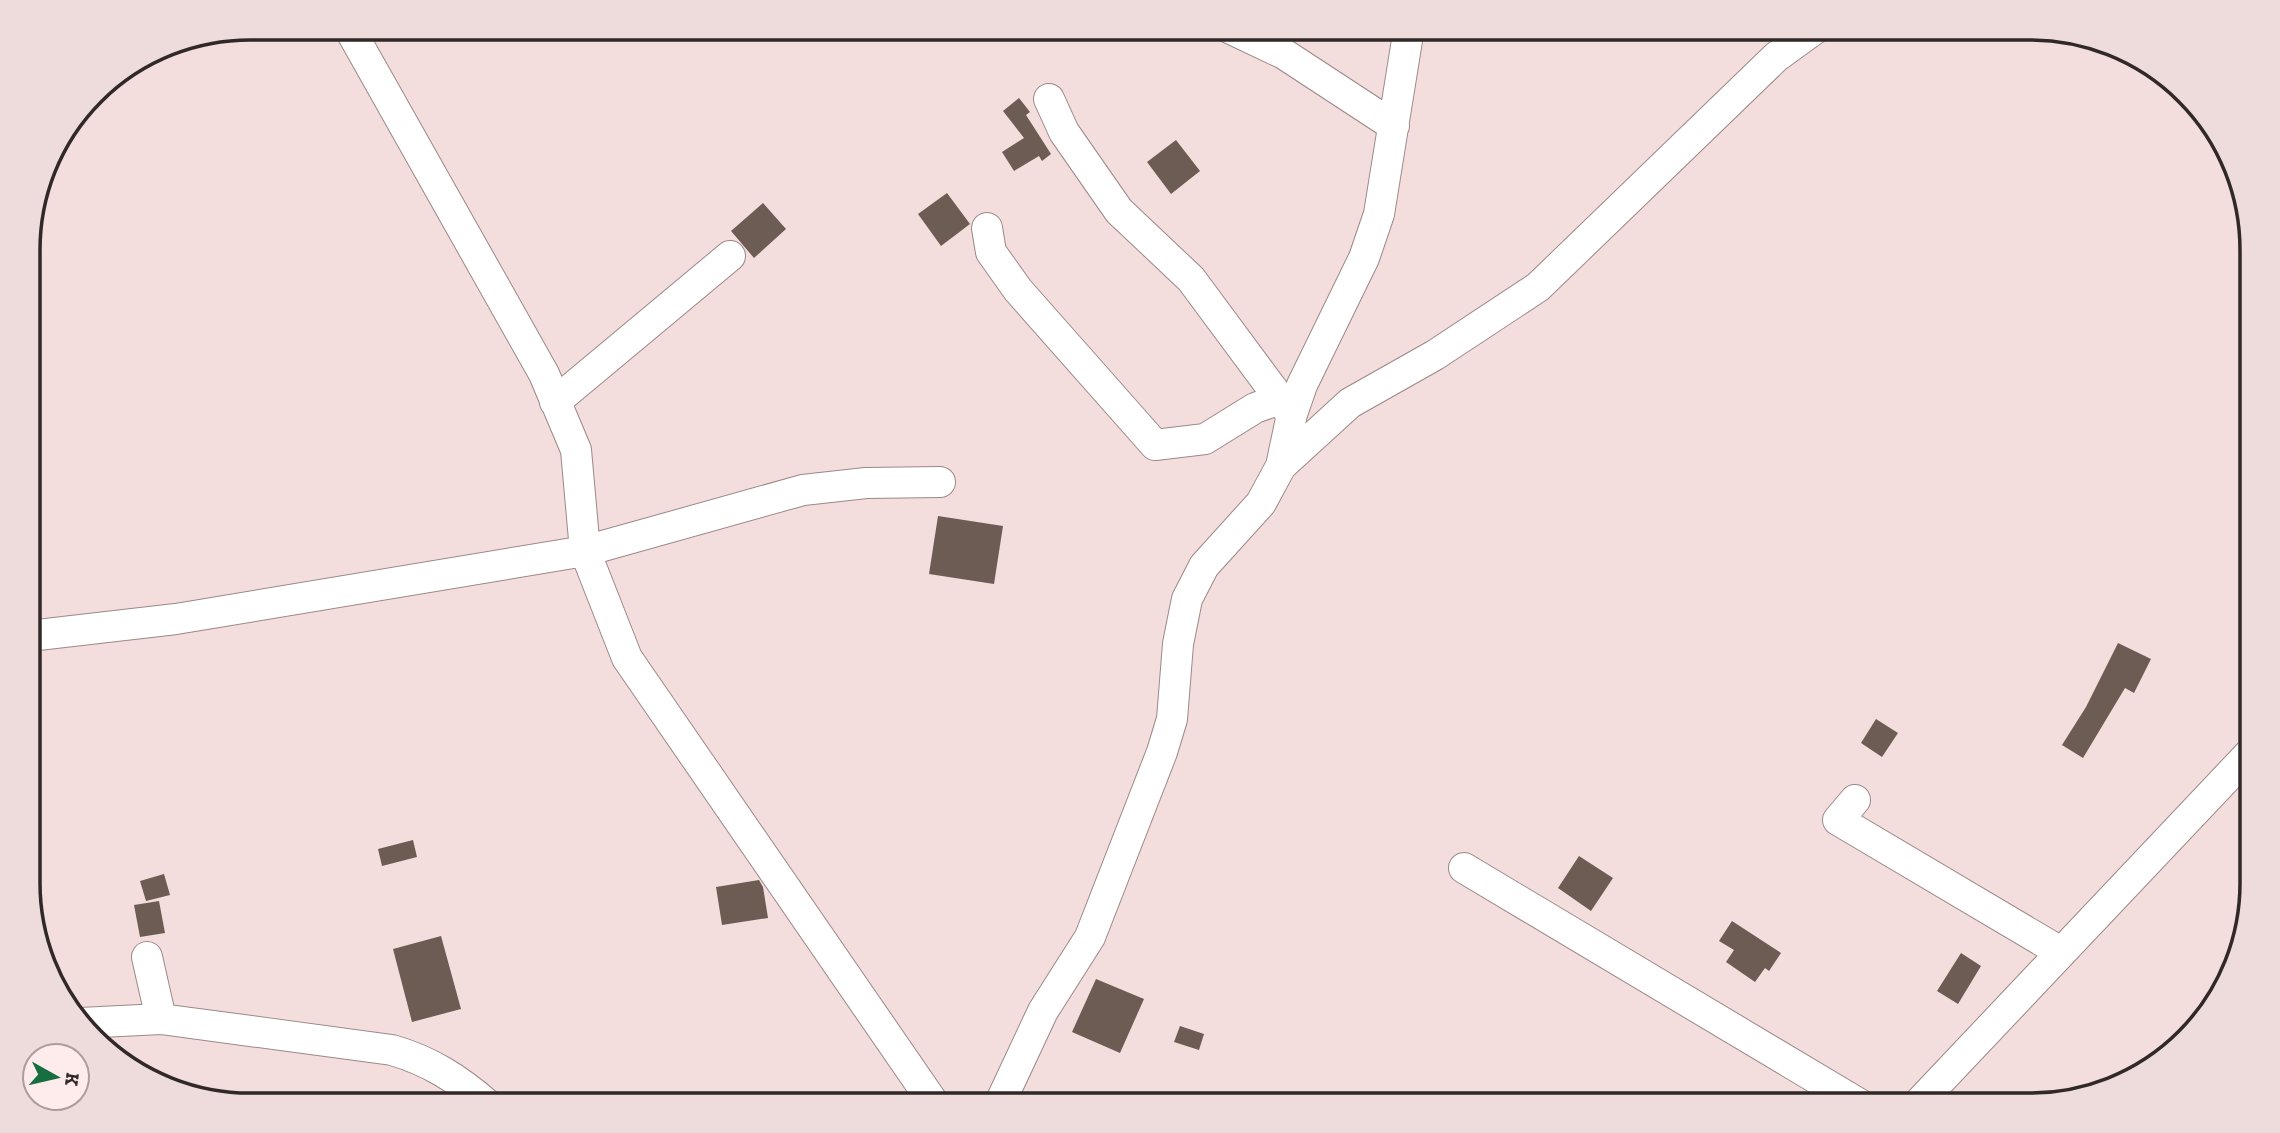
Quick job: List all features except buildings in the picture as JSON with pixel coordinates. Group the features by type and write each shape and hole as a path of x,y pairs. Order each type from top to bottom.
{"street":[{"path":"356,40 544,374 576,450 585,551 626,658 927,1093"},
{"path":"1254,40 1284,54 1394,126"},
{"path":"1281,466 1285,407 1302,385 1364,258 1379,214 1407,40"},
{"path":"1004,1093 1043,1012 1090,937 1161,752 1172,719 1178,644 1187,598 1204,566 1261,503 1281,466 1350,403 1435,355 1538,287 1776,57 1799,40"},
{"path":"1049,99 1064,132 1119,211 1191,278 1285,407"},
{"path":"987,228 991,252 1018,290 1155,445 1205,439 1255,408 1285,407"},
{"path":"555,401 730,256"},
{"path":"40,635 176,619 585,551 803,490 866,483 940,482"},
{"path":"1929,1092 2059,951 2240,763"},
{"path":"1855,800 1838,820 2059,951"},
{"path":"1464,867 1840,1092"},
{"path":"147,957 161,1019"},
{"path":"93,1022 161,1019 392,1050 427,1060 474,1093"}]}
